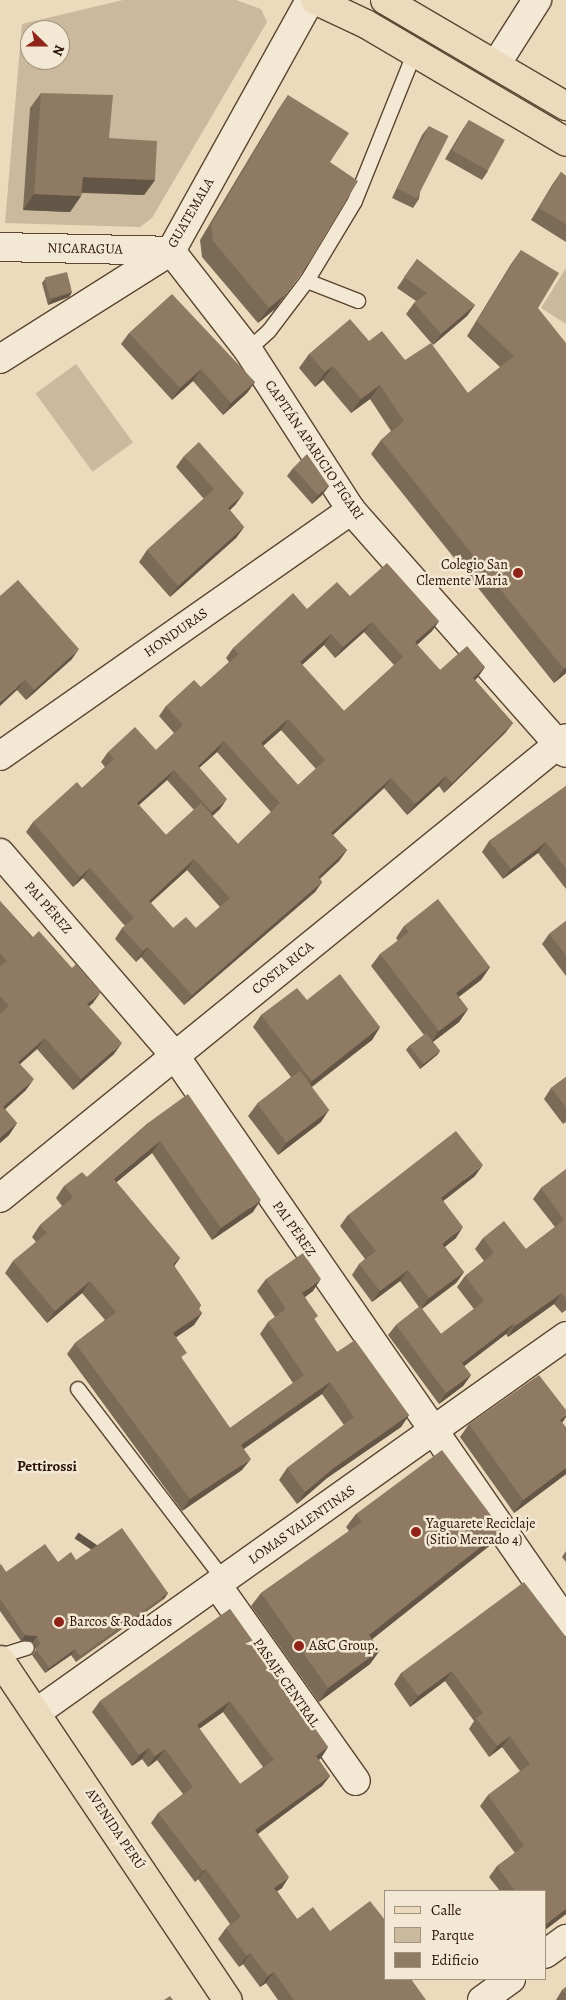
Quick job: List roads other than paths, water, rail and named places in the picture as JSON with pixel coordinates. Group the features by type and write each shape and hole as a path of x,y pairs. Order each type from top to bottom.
{"main road":[{"path":"315,0 415,52 566,142"},
{"path":"385,0 497,63 566,106"},
{"name":"AVENIDA PERÚ","path":"0,1658 228,2000"}],"street":[{"name":"GUATEMALA","path":"0,359 171,251 310,0"},
{"path":"497,63 537,0"},
{"name":"NICARAGUA","path":"0,247 171,251"},
{"name":"CAPITÁN APARICIO FIGARI","path":"171,251 248,350 351,510 564,745"},
{"name":"HONDURAS","path":"0,756 351,510"},
{"name":"COSTA RICA","path":"0,1198 564,745"},
{"name":"PAI PÉREZ","path":"0,853 175,1056 566,1622"},
{"name":"LOMAS VALENTINAS","path":"37,1712 100,1656 220,1582 435,1432 566,1336"},
{"name":"PASAJE CENTRAL","path":"220,1582 356,1780"},
{"path":"546,1953 566,1939"},
{"path":"482,2000 510,1980"}],"lane":[{"path":"248,350 270,331 307,281 355,202 415,52"},
{"path":"307,281 358,301"},
{"path":"78,1389 220,1582"},
{"path":"0,1658 27,1648"}],"place":[{"name":"Colegio San Clemente Maria","path":"518,573"},
{"name":"Yaguarete Reciclaje (Sitio Mercado 4)","path":"416,1532"},
{"name":"Barcos & Rodados","path":"59,1622"},
{"name":"A&C Group.","path":"299,1646"}],"district":[{"name":"Pettirossi","path":"47,1467"}]}
